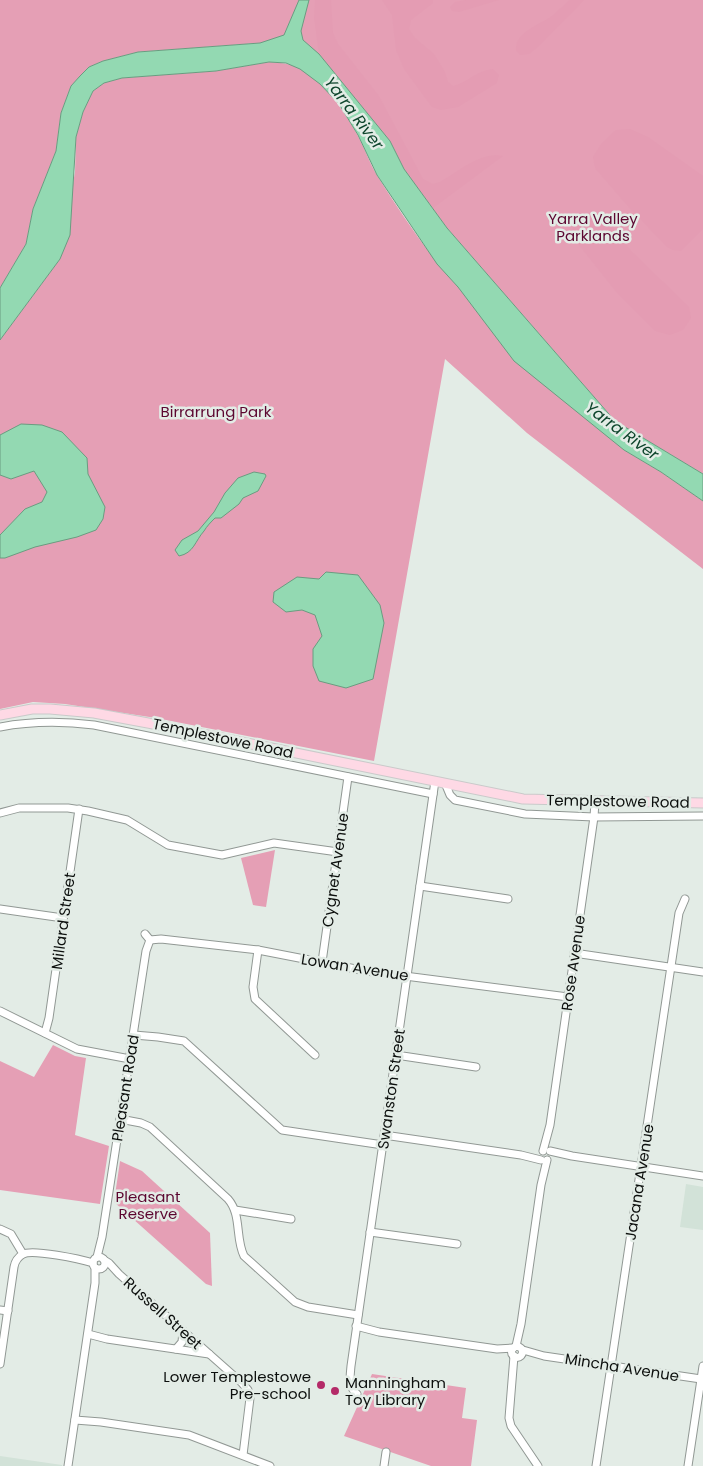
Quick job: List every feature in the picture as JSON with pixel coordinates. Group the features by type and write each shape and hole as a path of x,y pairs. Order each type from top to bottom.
{"main road":[{"name":"Templestowe Road","path":"0,715 38,709 94,713 148,722 533,800 703,803"}],"street":[{"name":"Templestowe Road","path":"0,727 51,721 94,725 433,794"},
{"name":"Cygnet Avenue","path":"322,962 348,777"},
{"name":"Swanston Street","path":"357,1394 351,1388 350,1377 356,1329 435,781"},
{"name":"Templestowe Road","path":"445,783 450,795 455,800 525,814 594,817 703,816"},
{"name":"Rose Avenue","path":"538,1466 510,1422 509,1415 595,801"},
{"path":"0,812 19,808 79,809 123,818 168,845 216,854 226,854 274,843 338,852"},
{"name":"Millard Street","path":"45,1033 49,1018 79,809"},
{"path":"420,886 508,899"},
{"name":"Jacana Avenue","path":"596,1466 679,913 685,900"},
{"path":"0,909 63,918"},
{"name":"Lowan Avenue","path":"148,937 258,950 366,971 568,997"},
{"name":"Pleasant Road","path":"68,1466 148,937"},
{"path":"258,950 253,987 255,999 315,1055"},
{"path":"574,953 703,972"},
{"path":"0,1011 77,1049 130,1057"},
{"path":"134,1033 180,1040 188,1044 282,1130 383,1145"},
{"path":"396,1055 476,1067"},
{"path":"120,1119 145,1124 154,1130 228,1199 235,1210 244,1256 289,1298 308,1307 358,1315"},
{"path":"384,1135 521,1155 572,1156 703,1176"},
{"path":"235,1210 291,1219"},
{"path":"0,1229 11,1234 23,1254"},
{"path":"370,1232 457,1244"},
{"path":"0,1364 4,1311 15,1263 23,1254 31,1252 99,1263"},
{"name":"Russell Street","path":"99,1263 109,1263 242,1383 249,1394 250,1404 243,1455"},
{"name":"Mincha Avenue","path":"356,1329 701,1379"},
{"path":"176,1349 182,1342 183,1331"},
{"path":"88,1336 209,1354"},
{"path":"688,1466 703,1366"},
{"path":"76,1418 189,1435 270,1466"},
{"path":"384,1466 386,1452"}],"shaded area":[{"path":"686,1184 703,1187 703,1230 680,1227"},
{"path":"0,1456 62,1465 62,1466 0,1466"}],"green space":[{"name":"Yarra Valley Parklands","path":"0,0 703,0 703,474 615,421 447,228 404,169 390,141 319,54 305,47 260,43 138,52 103,61 89,67 71,86 61,113 56,151 33,209 26,244 0,288"},
{"path":"315,0 331,0 333,33 338,44 379,96 423,179 433,184 440,182 478,159 495,155 503,156 433,208 404,169 390,141 319,54 314,18"},
{"path":"382,0 433,0 433,3 411,20 409,29 415,38 434,54 445,72 448,82 453,86 481,72 493,69 499,75 497,83 458,107 441,110 432,107 404,69 396,50 392,15"},
{"path":"499,0 459,12 452,11 450,7 455,2"},
{"path":"570,0 584,0 539,46 529,54 520,55 516,50 519,38 552,16"},
{"name":"Birrarrung Park","path":"269,62 288,64 308,73 333,98 353,127 375,172 396,206 426,248 458,287 624,450 661,472 703,501 703,569 527,433 445,359 374,761 156,718 65,704 33,702 0,709 0,340 60,259 75,172 76,137 83,112 93,91 104,83 122,78 216,71"},
{"path":"630,129 648,137 703,176 703,229 681,251 667,247 595,168 593,157 601,144 616,130"},
{"name":"Yarra Valley Parklands","path":"594,214 606,219 631,251 689,307 691,318 683,330 670,335 655,331 618,294 575,240 572,226 580,218"},
{"path":"275,850 266,907 253,905 241,858"},
{"path":"53,1045 75,1056 86,1058 75,1135 109,1146 100,1204 0,1190 0,1061 34,1077"},
{"name":"Pleasant Reserve","path":"120,1161 142,1171 210,1233 212,1286 206,1284 114,1202"},
{"path":"372,1374 466,1388 462,1418 477,1420 471,1466 431,1466 344,1436"}],"water":[{"name":"Yarra River","path":"299,0 309,0 301,31 303,40 319,54 390,141 404,169 447,228 615,421 703,474 703,501 661,472 624,450 514,361 458,287 437,264 377,175 358,135 339,104 320,84 300,69 286,63 269,62 216,71 122,78 104,83 93,91 83,112 76,137 70,235 60,259 0,340 0,288 26,244 33,209 56,151 61,113 71,86 89,67 103,61 138,52 260,43 284,35"},
{"path":"21,424 42,425 62,432 87,458 88,474 105,507 103,519 96,530 0,558 0,535 25,509 42,502 47,492 34,471 11,479 0,475 0,435"},
{"path":"254,472 265,474 266,476 258,491 243,498 239,504 221,518 215,518 206,527 191,549 179,556 175,550 182,540 198,531 238,478"},
{"path":"326,572 358,575 380,605 384,623 373,679 346,688 319,681 313,666 313,649 322,636 315,615 302,610 286,612 273,602 274,592 297,577 319,579"}],"place":[{"name":"Lower Templestowe Pre-school","path":"321,1385"},
{"name":"Manningham Toy Library","path":"335,1391"}]}
